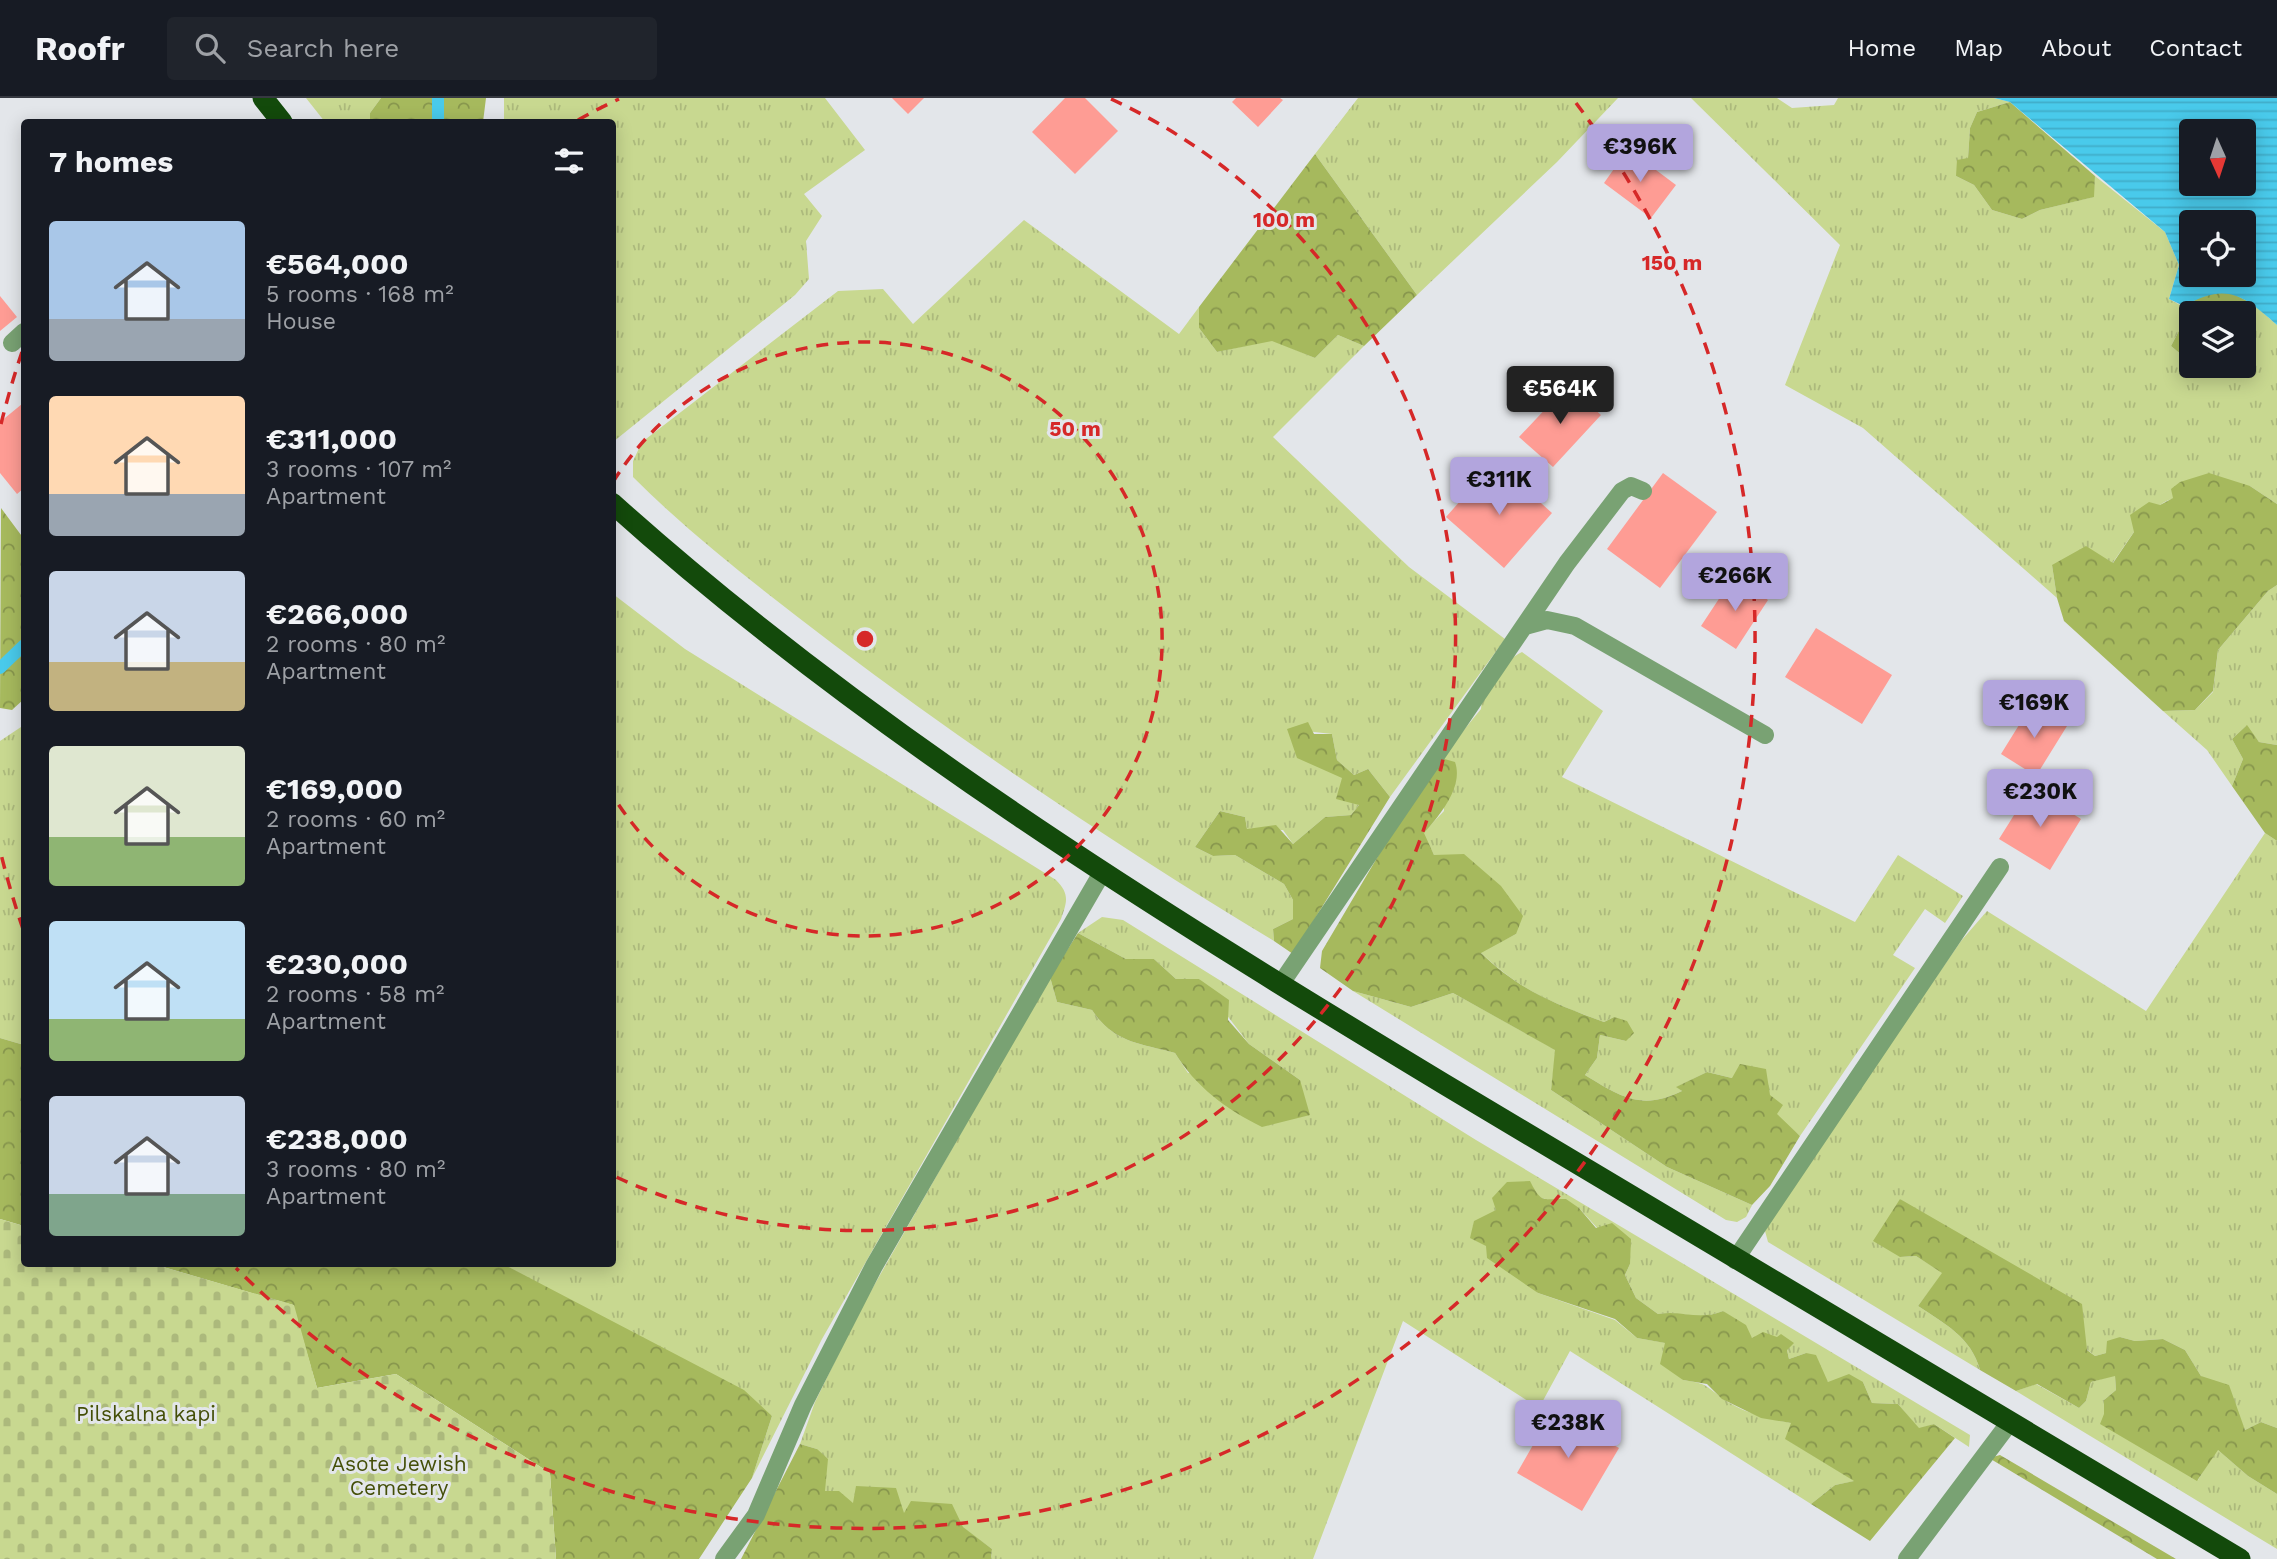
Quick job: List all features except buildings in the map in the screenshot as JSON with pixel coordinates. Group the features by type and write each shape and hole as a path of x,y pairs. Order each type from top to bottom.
{"highway":[{"path":"263,98 280,119"},
{"path":"616,507 671,556 778,642 939,759 1103,871 1280,985 1735,1260 2240,1559"}],"lane":[{"path":"1280,985 1567,563 1622,491 1631,486 1643,491"},
{"path":"1525,626 1547,620 1575,626 1765,735"},
{"path":"1735,1260 2000,867"},
{"path":"724,1559 756,1515 803,1405 874,1266 1103,871"},
{"path":"1907,1559 2010,1422"}],"green space":[{"path":"306,98 381,98 370,113 370,119 323,119"},
{"path":"381,98 486,98 483,119 370,119 370,113"},
{"path":"504,98 825,98 865,150 804,194 822,216 806,241 809,279 795,295 616,440 616,119 504,119"},
{"path":"1358,98 1618,98 1557,162 1417,295 1315,154"},
{"path":"1691,98 1777,98 1792,108 1834,105 1838,98 1994,98 2010,102 1977,112 1970,128 1968,158 1956,176 1974,185 1992,210 2022,219 2040,210 2093,197 2095,176 2165,232 2179,265 2169,299 2179,304 2179,331 2171,346 2179,353 2179,378 2256,378 2256,307 2277,325 2277,504 2250,486 2190,494 2168,500 2146,517 2112,564 2052,565 2057,598 1863,428 1785,385 1840,245"},
{"path":"2010,102 2095,176 2094,197 2040,210 2022,219 1992,210 1974,185 1956,176 1957,160 1968,158 1970,128 1977,112"},
{"path":"1315,154 1417,295 1364,346 1338,335 1315,358 1272,341 1217,352 1199,328 1199,307"},
{"path":"1024,220 1179,334 1199,307 1199,328 1217,352 1272,340 1315,358 1338,335 1364,346 1273,437 1409,567 1505,639 1390,797 1368,769 1354,775 1337,760 1332,734 1288,729 1343,778 1359,805 1351,815 1325,817 1293,844 1283,830 1247,829 1245,817 1220,811 1195,847 1213,856 1235,855 1284,884 1293,900 1293,919 1273,929 1274,941 1050,798 886,684 730,564 633,477 633,461 642,442 838,291 883,289 913,324"},
{"path":"2228,291 2247,301 2193,301 2201,296"},
{"path":"2179,331 2179,353 2171,346"},
{"path":"2209,473 2250,486 2277,504 2277,585 2268,591 2218,650 2213,691 2195,710 2163,711 2064,621 2052,565 2086,546 2113,563 2134,532 2130,515 2149,502 2160,505 2173,498 2171,489 2180,482"},
{"path":"1,508 21,535 21,702 12,710 0,708"},
{"path":"2277,585 2277,745 2259,742 2246,726 2232,739 2243,759 2232,786 2207,750 2163,711 2195,710 2213,692 2218,650 2268,591"},
{"path":"616,596 685,649 1056,880 1065,894 1066,903 1061,919 822,1339 752,1478 772,1416 508,1267 616,1267"},
{"path":"1522,652 1603,711 1562,777 1855,922 1898,855 1963,896 1945,923 1925,909 1893,955 1915,968 1800,1136 1732,1078 1707,1072 1677,1087 1682,1091 1668,1097 1643,1101 1621,1095 1598,1083 1585,1075 1597,1058 1600,1035 1626,1041 1614,1017 1604,1022 1538,995 1509,977 1480,952 1516,934 1434,855 1423,833 1444,811 1441,758 1481,709 1485,693 1495,676 1508,661"},
{"path":"1308,722 1314,734 1332,734 1337,760 1354,775 1368,769 1390,797 1293,954 1274,941 1273,929 1293,919 1293,900 1284,884 1235,855 1213,856 1195,847 1220,811 1245,817 1247,829 1276,825 1293,844 1325,817 1351,815 1359,805 1336,799 1342,778 1297,758 1287,729"},
{"path":"2247,725 2259,742 2277,745 2277,841 2265,833 2232,786 2243,759 2232,739"},
{"path":"21,727 21,1044 0,1038 0,741"},
{"path":"1441,758 1455,762 1457,772 1453,791 1424,833 1434,855 1464,854 1501,886 1523,916 1516,934 1481,953 1509,977 1538,995 1604,1022 1614,1017 1627,1021 1634,1033 1626,1041 1600,1035 1597,1058 1585,1075 1621,1095 1643,1101 1668,1097 1682,1091 1676,1087 1707,1072 1732,1078 1740,1064 1766,1069 1770,1095 1783,1105 1777,1114 1800,1136 1770,1186 1752,1205 1667,1167 1551,1090 1555,1050 1453,993 1411,1007 1353,991 1320,968 1322,951 1410,802"},
{"path":"2265,833 2277,841 2277,1428 2261,1422 2245,1430 2238,1415 2201,1376 2185,1350 2163,1339 2135,1341 2120,1337 2106,1353 2095,1356 1900,1199 1900,1257 1916,1256 1943,1273 1918,1306 1964,1340 1980,1370 1768,1242 1765,1231 1768,1220 1961,941 1987,911 2146,1011"},
{"path":"1102,917 1123,920 1476,1140 1970,1435 1969,1447 1934,1424 1919,1429 1898,1404 1872,1403 1863,1382 1828,1382 1806,1353 1789,1359 1787,1350 1777,1338 1752,1338 1723,1311 1705,1316 1658,1314 1636,1298 1625,1275 1630,1264 1579,1208 1538,1197 1496,1210 1486,1246 1538,1293 1615,1320 1637,1338 1666,1343 1683,1380 1705,1385 1730,1403 1747,1411 1792,1423 1786,1439 1855,1481 1835,1485 1811,1504 1570,1351 1539,1408 1403,1321 1313,1559 991,1559 992,1549 962,1527 853,1504 824,1491 817,1449 800,1444 815,1402 860,1310 1050,977 1057,1002 1092,1010 1109,1029 1128,1040 1175,1053 1188,1073 1300,1080 1249,1044 1199,979 1176,979 1154,959 1126,959 1078,933"},
{"path":"1078,933 1126,959 1154,959 1176,979 1199,979 1229,1000 1228,1020 1249,1044 1300,1080 1310,1115 1262,1127 1236,1113 1202,1087 1175,1053 1128,1040 1109,1029 1092,1010 1057,1002 1050,977"},
{"path":"1353,991 1411,1007 1453,993 1556,1050 1551,1090 1667,1167 1752,1205 1746,1217 1737,1222 1726,1220"},
{"path":"0,1038 21,1044 21,1225 0,1219"},
{"path":"1530,1181 1537,1194 1544,1199 1566,1199 1579,1208 1596,1228 1612,1223 1631,1239 1630,1264 1625,1275 1636,1298 1658,1314 1706,1315 1723,1311 1746,1325 1752,1338 1763,1332 1777,1337 1781,1334 1794,1343 1787,1350 1789,1359 1806,1353 1816,1355 1828,1382 1849,1374 1863,1382 1872,1403 1898,1404 1919,1428 1934,1424 1955,1438 1870,1541 1811,1504 1835,1485 1854,1481 1785,1439 1791,1423 1761,1418 1722,1399 1707,1384 1683,1380 1660,1364 1665,1343 1637,1338 1615,1319 1538,1293 1487,1258 1486,1246 1470,1238 1474,1221 1496,1210 1492,1198 1507,1182"},
{"path":"1900,1199 2082,1304 2087,1350 2095,1356 2106,1353 2107,1341 2120,1337 2135,1341 2163,1339 2185,1350 2201,1376 2229,1385 2245,1430 2261,1422 2277,1428 2277,1494 2248,1476 2218,1450 2197,1481 2100,1424 2104,1414 2104,1400 2116,1390 2115,1376 2091,1382 2086,1401 2079,1408 2037,1384 2016,1391 1980,1370 1964,1340 1918,1306 1942,1273 1916,1256 1900,1257 1873,1241"},
{"name":"Pilskalna kapi","path":"0,1219 21,1225 21,1267 163,1267 294,1305 317,1388 396,1374 550,1473 556,1559 0,1559"},
{"path":"163,1267 509,1267 744,1390 772,1416 752,1478 699,1559 556,1559 550,1473 396,1374 317,1388 293,1305"},
{"path":"2115,1375 2116,1390 2104,1400 2104,1414 2198,1480 2217,1449 2248,1476 2277,1494 2277,1549 2016,1391 2036,1384 2079,1408 2086,1401 2091,1382"},
{"path":"800,1444 817,1449 828,1459 825,1491 839,1491 853,1503 856,1486 896,1488 904,1513 911,1501 952,1504 963,1527 992,1549 991,1559 741,1559"},
{"path":"2000,1455 2176,1559 2157,1559 1989,1458"}],"water":[{"path":"1994,98 2277,98 2277,325 2256,308 2256,301 2247,301 2234,295 2212,295 2195,301 2179,301 2179,304 2169,299 2179,265 2165,232 2010,102"}],"waterway":[{"path":"438,98 438,119"},
{"path":"0,668 21,648"}],"park label":[{"name":"Asote Jewish Cemetery","path":"399,1475"}]}
